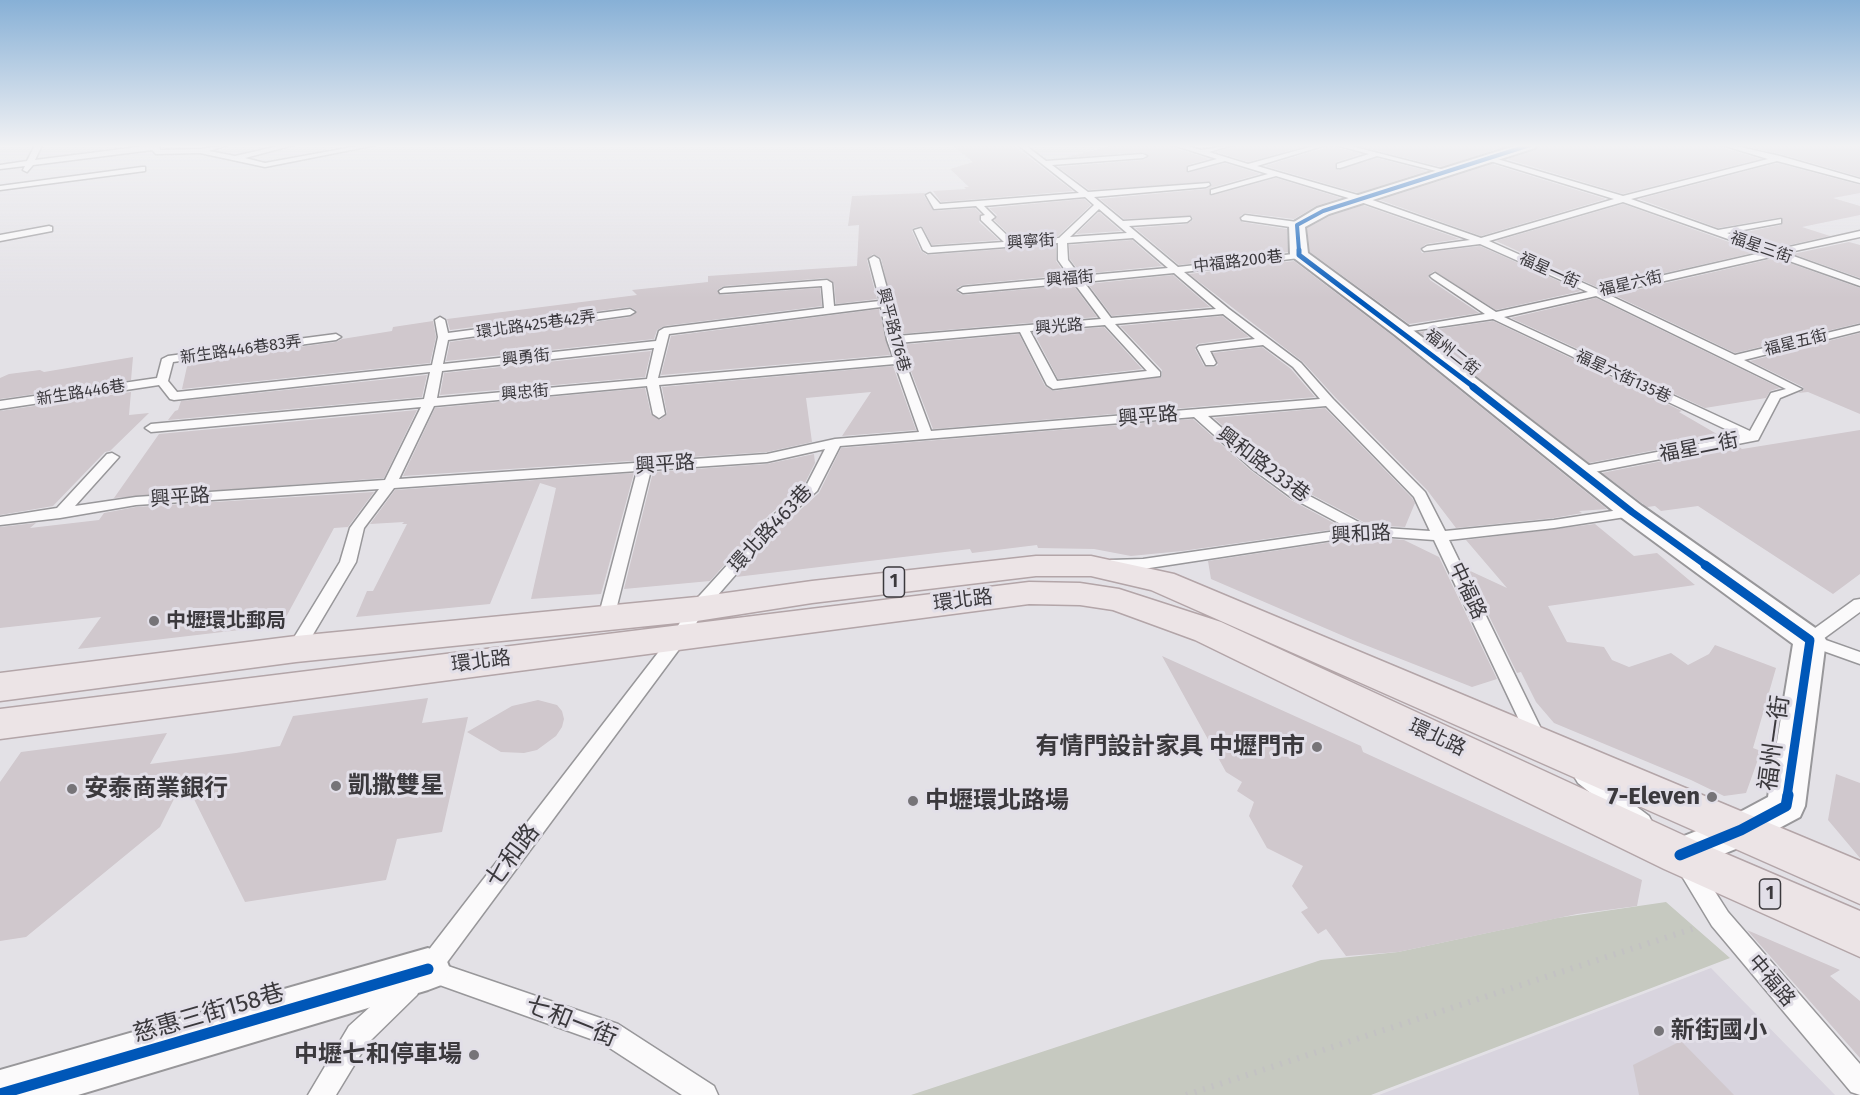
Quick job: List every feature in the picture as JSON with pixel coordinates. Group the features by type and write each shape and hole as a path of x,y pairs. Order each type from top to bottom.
{"main road":[{"name":"環北路","path":"0,687 296,649 606,618 689,622 812,592 993,570 1036,566 1091,566 1162,582 1860,883"},
{"name":"環北路","path":"0,724 689,622 1029,593 1080,594 1119,600 1208,631 1680,855 1860,934"}],"street":[{"path":"1299,255 1297,225 1323,211 1364,196"},
{"name":"福州二街","path":"1299,255 1402,331 1632,512 1810,640"},
{"name":"福州一街","path":"1680,855 1741,830 1786,807 1810,640"},
{"name":"慈惠三街158巷","path":"0,1094 428,969"}],"lane":[{"path":"931,196 938,207 1092,200 1122,196"},
{"name":"中福路","path":"1087,196 1225,311 1297,365 1329,402 1420,495 1539,744 1616,800 1680,855 1720,920 1860,1083"},
{"name":"福星一街","path":"1352,196 1481,241 1596,292 1733,358"},
{"name":"福星三街","path":"1614,196 1860,283"},
{"path":"1427,249 1481,241 1634,196"},
{"path":"1024,330 1053,385 1156,374 1109,323 1063,260 1062,240 1092,200"},
{"path":"978,204 991,218 984,218 1011,244"},
{"path":"1245,218 1297,225"},
{"path":"1121,224 1187,219"},
{"path":"1716,232 1778,221"},
{"path":"0,238 49,230"},
{"name":"興寧街","path":"918,230 928,250 1135,235"},
{"name":"福星六街","path":"1402,331 1494,316 1860,234"},
{"name":"中福路200巷","path":"1176,269 1299,255"},
{"name":"興平路176巷","path":"873,259 886,303 892,340 927,435"},
{"name":"興福街","path":"963,290 1176,269"},
{"name":"福星六街135巷","path":"1435,276 1494,316 1753,438"},
{"path":"724,291 827,283 830,309"},
{"path":"659,414 652,381 664,331 886,303"},
{"name":"興光路","path":"892,340 1109,323 1225,311"},
{"name":"環北路425巷42弄","path":"443,337 630,312"},
{"path":"296,649 348,562 357,528 390,483 429,402 443,337 440,320"},
{"name":"福星五街","path":"1733,358 1860,328"},
{"name":"新生路446巷83弄","path":"162,381 168,359 336,337"},
{"path":"1210,363 1203,348 1266,341"},
{"name":"興勇街","path":"162,381 174,396 661,344"},
{"name":"福星二街","path":"1580,471 1753,438 1775,396 1796,389 1733,358"},
{"name":"興忠街","path":"151,428 899,360"},
{"name":"新生路446巷","path":"0,405 162,381"},
{"name":"興平路","path":"0,521 60,514 136,501 767,458 835,443 1329,402"},
{"name":"興和路233巷","path":"1197,413 1256,465 1297,495 1365,531"},
{"name":"環北路463巷","path":"689,622 774,522 812,488 835,443"},
{"path":"60,514 112,457"},
{"path":"606,618 645,466"},
{"name":"興和路","path":"1091,566 1143,564 1365,531 1441,536 1632,512"},
{"path":"1810,640 1860,604"},
{"name":"七和路","path":"321,1095 358,1035 428,969 689,622"},
{"path":"1810,640 1860,658"},
{"name":"七和一街","path":"428,969 609,1033 705,1095"}],"path":[{"path":"1186,1095 1720,920"}],"shaded area":[{"path":"1666,902 1730,958 1371,1095 911,1095 1321,960 1398,952 1557,918"},
{"name":"新街國小","path":"1711,968 1835,1095 1379,1095"}],"building":[{"path":"852,196 924,196 934,211 975,208 981,214 979,222 999,240 932,245 922,226 913,228 912,231 921,251 927,255 1056,245 1056,261 1066,275 963,285 957,288 957,292 963,295 1073,285 1097,317 899,334 881,258 873,254 867,260 877,299 836,304 834,283 827,278 724,286 717,290 720,295 820,288 822,306 664,326 657,330 654,339 446,361 450,342 630,317 637,311 630,307 450,330 447,319 637,295 632,290 708,282 708,276 857,266 859,225 848,226"},
{"path":"937,196 1012,196 941,202"},
{"path":"1131,196 1335,196 1341,198 1316,206 1294,219 1245,213 1240,216 1242,222 1287,229 1288,252 1179,265 1135,228 1187,224 1193,220 1192,216 1124,219 1100,199"},
{"path":"1392,196 1597,196 1606,199 1481,236 1380,200"},
{"path":"1650,196 1843,196 1833,198 1860,206 1860,215 1802,227 1830,236 1776,248 1736,234 1781,225 1782,217 1718,228 1639,199"},
{"path":"1084,199 1091,205 1058,236 1014,239 994,220 997,215 989,208"},
{"path":"1623,204 1757,252 1599,288 1496,241"},
{"path":"1363,205 1460,239 1426,244 1420,249 1422,253 1480,246 1581,291 1496,310 1434,271 1428,276 1430,280 1479,313 1409,324 1310,252 1307,228 1330,216"},
{"path":"1099,212 1121,231 1076,234"},
{"path":"1132,240 1162,266 1081,274 1070,259 1069,245"},
{"path":"1849,242 1860,245 1860,278 1793,254"},
{"path":"1775,258 1860,288 1860,323 1735,353 1614,295"},
{"path":"1294,261 1394,337 1607,509 1579,511 1582,513 1554,518 1456,528 1427,490 1303,362 1189,274"},
{"path":"1173,275 1210,307 1112,316 1088,284"},
{"path":"1596,298 1780,388 1770,391 1766,398 1705,408 1511,318"},
{"path":"879,309 890,355 661,375 671,336"},
{"path":"1222,316 1249,337 1197,344 1195,349 1204,366 1218,365 1213,353 1262,347 1291,369 1315,397 933,429 901,345 1019,334 1045,386 1053,391 1162,377 1162,370 1120,326"},
{"path":"433,321 436,337 430,363 182,389 188,362 336,342 392,331 393,327"},
{"path":"1493,321 1682,411 1679,412 1722,437 1589,463 1419,332"},
{"path":"1104,327 1142,369 1058,379 1034,333"},
{"path":"1860,333 1860,414 1808,392 1798,393 1804,390 1803,387 1750,361"},
{"path":"651,351 645,377 440,395 444,373"},
{"path":"133,357 131,380 0,399 0,378 9,374 40,370 44,372"},
{"path":"893,366 916,430 842,436 871,392 806,398 812,442 767,452 403,476 435,408 645,388 651,414 660,420 667,414 662,387"},
{"path":"427,375 422,397 168,420 178,410 181,401"},
{"path":"131,392 129,415 149,413 110,451 105,452 53,506 0,515 0,411"},
{"path":"1325,408 1412,498 1415,503 1405,527 1369,525 1303,490 1262,460 1214,418"},
{"path":"417,410 384,478 114,498 159,434"},
{"path":"1193,419 1250,470 1291,500 1343,528 1131,556 1094,549 1038,548 1037,545 972,553 970,549 736,577 781,527 819,493 841,448"},
{"path":"1860,430 1860,574 1833,594 1698,506 1661,511 1655,506 1647,507 1602,473 1738,446 1742,449"},
{"path":"814,454 815,463 804,485 767,517 710,581 624,589 653,472 767,464"},
{"path":"634,473 601,594 531,599 556,488 540,483 490,604 356,617 367,591 373,591 407,524 402,524 404,522 370,524 395,490"},
{"path":"374,492 348,527 334,528 286,617 265,627 78,649 101,617 0,628 0,527 36,523 30,528 99,520 104,513 136,507"},
{"path":"1595,524 1634,556 1657,553 1695,585 1548,606 1567,642 1604,647 1612,660 1629,667 1671,653 1688,665 1709,654 1715,645 1776,668 1753,748 1761,751 1746,793 1724,796 1554,723 1536,702 1521,672 1517,673 1466,569 1507,588 1466,540"},
{"path":"1365,537 1404,540 1439,557 1497,679 1472,687 1355,641 1211,579 1208,561"},
{"path":"1162,656 1361,746 1363,752 1642,880 1637,906 1577,914 1398,952 1346,956 1326,929 1318,934 1301,912 1308,908 1292,886 1303,866 1267,848 1249,816 1254,802 1237,791 1242,782 1226,772"},
{"path":"428,698 422,723 468,717 442,832 397,839 386,880 245,902 184,779 160,827 26,937 0,941 0,782 21,752 167,733 150,764 236,753 280,746 293,716"},
{"path":"538,700 557,705 564,719 556,736 537,750 524,753 501,752 467,732 512,706"},
{"path":"1836,774 1860,783 1860,858 1828,820"},
{"path":"1747,930 1840,970 1830,976 1860,1001 1860,1058"},
{"path":"1681,1041 1734,1095 1639,1095 1633,1065"}],"cycle path":[{"path":"1370,196 1323,211 1297,225 1299,255 1402,331 1632,512 1810,640 1786,806 1741,830 1680,855"},
{"path":"0,1094 428,969"}],"place":[{"name":"中壢環北郵局","path":"154,621"},
{"name":"有情門設計家具 中壢門市","path":"1317,747"},
{"name":"凱撒雙星","path":"336,786"},
{"name":"安泰商業銀行","path":"72,789"},
{"name":"7-Eleven","path":"1712,797"},
{"name":"中壢環北路場","path":"913,801"},
{"name":"新街國小","path":"1659,1031"},
{"name":"中壢七和停車場","path":"474,1055"}]}
